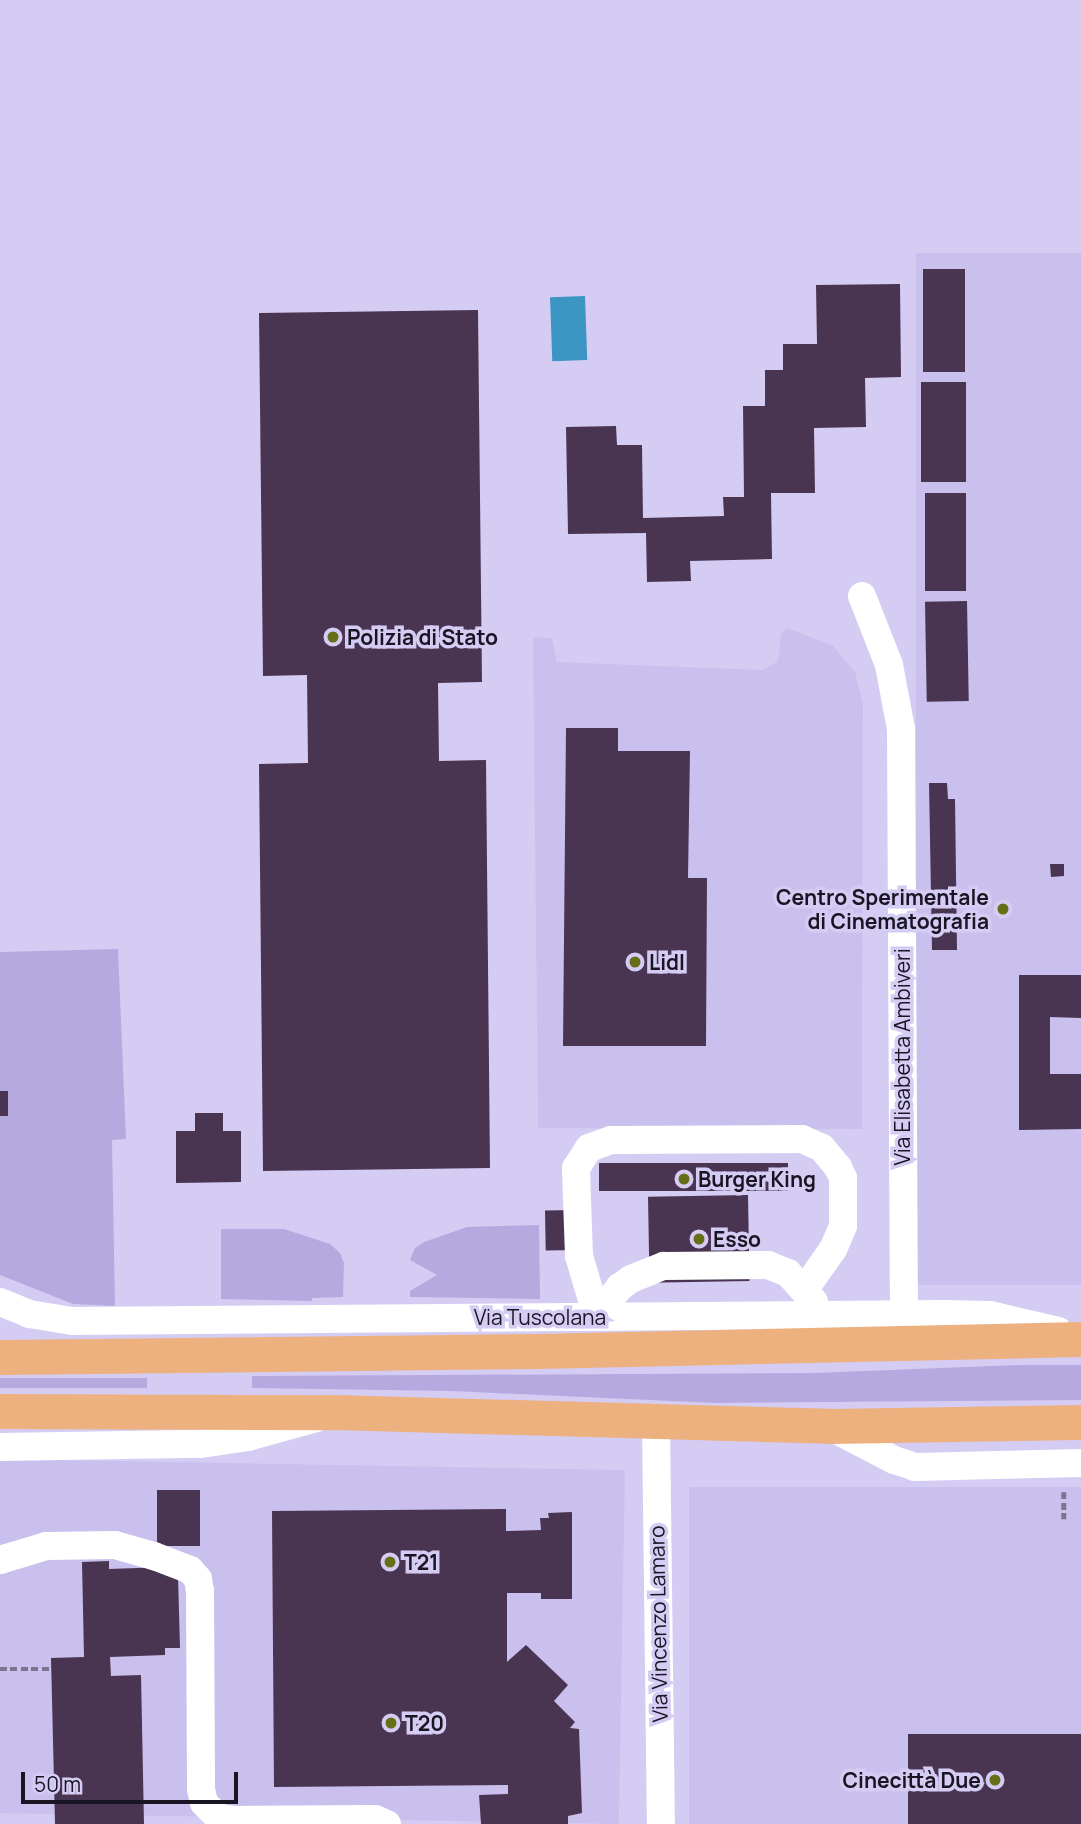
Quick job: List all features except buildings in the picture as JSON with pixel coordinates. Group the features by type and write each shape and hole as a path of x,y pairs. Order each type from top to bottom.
{"main road":[{"name":"Via Tuscolana","path":"0,1357 551,1351 1081,1338"},
{"path":"0,1412 334,1412 829,1426 1081,1422"}],"street":[{"name":"Via Elisabetta Ambiveri","path":"862,596 889,665 901,729 904,1315"},
{"path":"597,1317 579,1256 576,1168 589,1147 611,1140 802,1139 822,1148 838,1167 843,1178 843,1226 833,1249 805,1289"},
{"path":"597,1317 620,1287 631,1279 664,1266 768,1265 788,1273 805,1289 824,1316"},
{"name":"Via Tuscolana","path":"0,1302 29,1314 72,1321 990,1315 1081,1338"},
{"path":"0,1447 213,1443 275,1431 334,1412"},
{"name":"Via Vincenzo Lamaro","path":"656,1423 660,1824"},
{"path":"829,1426 894,1460 915,1466 1072,1472"},
{"path":"0,1560 46,1546 115,1545 190,1570 198,1579 200,1591 201,1790 204,1803 219,1818 235,1820 375,1819 387,1824"}],"path":[{"path":"1064,1519 1072,1472"},
{"path":"0,1670 51,1669"}],"shaded area":[{"name":"Centro Sperimentale di Cinematografia","path":"916,253 1081,253 1081,1285 916,1285"},
{"path":"787,628 832,645 855,672 863,704 862,1129 538,1128 533,637 552,638 557,662 763,670 778,661 781,634"},
{"path":"118,949 126,1139 112,1140 115,1306 73,1304 0,1275 0,952"},
{"path":"539,1225 540,1299 410,1297 410,1291 437,1275 410,1260 415,1248 424,1242 467,1227"},
{"path":"221,1229 284,1229 330,1244 340,1253 344,1263 343,1297 312,1298 312,1301 221,1299"},
{"path":"1081,1365 1081,1400 715,1403 452,1391 252,1388 252,1376 814,1373"},
{"path":"0,1378 147,1378 147,1388 0,1388"},
{"path":"0,1459 625,1470 619,1824 0,1813"},
{"path":"689,1487 1081,1487 1081,1824 689,1824"}],"water":[{"path":"585,296 587,360 552,361 550,297"}],"place":[{"name":"Polizia di Stato","path":"333,637"},
{"name":"Centro Sperimentale di Cinematografia","path":"1003,909"},
{"name":"Lidl","path":"635,962"},
{"name":"Burger King","path":"684,1179"},
{"name":"Esso","path":"699,1239"},
{"name":"T21","path":"390,1562"},
{"name":"T20","path":"391,1723"},
{"name":"Cinecittà Due","path":"995,1780"}]}
